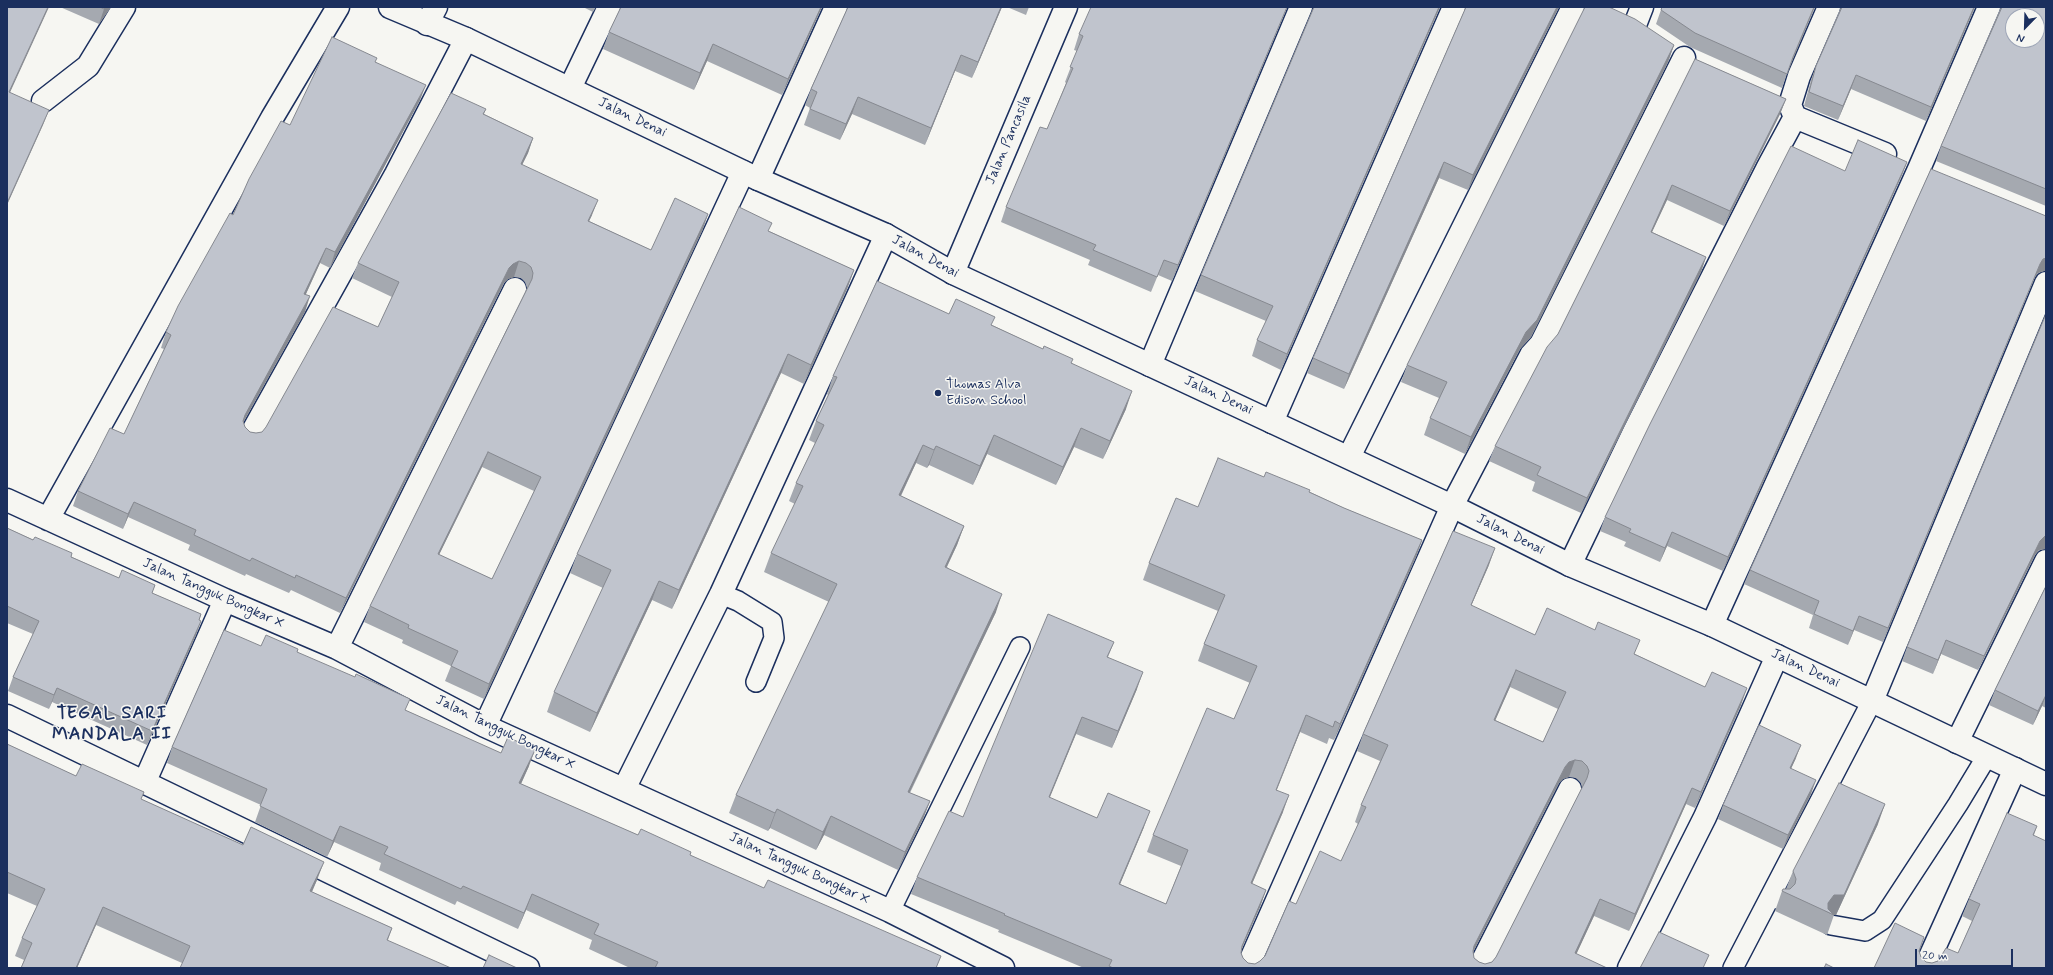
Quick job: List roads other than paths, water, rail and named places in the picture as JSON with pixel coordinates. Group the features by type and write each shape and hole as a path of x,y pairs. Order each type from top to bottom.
{"street":[{"path":"43,101 88,66 124,7"},
{"path":"48,519 268,125 338,7"},
{"name":"Jalan Denai","path":"390,7 432,16 466,39 750,176 886,235 953,273 1349,457 1570,565 1712,625 2046,784"},
{"path":"570,88 609,7"},
{"path":"485,726 750,176 836,7"},
{"name":"Jalan Pancasila","path":"953,273 1066,7"},
{"path":"1150,365 1301,7"},
{"path":"1272,422 1454,7"},
{"path":"1349,457 1573,7"},
{"path":"1570,565 1634,432 1768,167 1792,111 1799,76 1829,7"},
{"path":"1712,625 1927,172 1989,7"},
{"path":"1247,968 1452,506 1532,356 1541,344 1694,62 1660,42 1639,16 1614,16"},
{"path":"250,436 396,174 466,39"},
{"path":"1770,96 1792,111 1927,172"},
{"path":"624,789 720,594 886,235"},
{"path":"1872,701 2046,283"},
{"path":"337,648 514,289"},
{"name":"Jalan Tangguk Bongkar X","path":"7,500 225,600 337,648 485,726 890,911 971,961 1003,968"},
{"path":"1956,742 2046,561"},
{"path":"145,781 225,600"},
{"path":"1629,968 1705,817 1777,656"},
{"path":"7,716 145,781 528,968"},
{"path":"1925,968 2015,769"},
{"path":"1479,968 1570,789"}],"lane":[{"path":"720,594 738,601 772,622 774,638 756,682"},
{"path":"890,911 1020,647"},
{"path":"1733,968 1775,897 1872,701"},
{"path":"1831,925 1865,931 1882,920 1958,804 1987,756"}],"place":[{"name":"Thomas Alva Edison School","path":"938,393"}],"district":[{"name":"TEGAL SARI MANDALA II","path":"112,724"}]}
